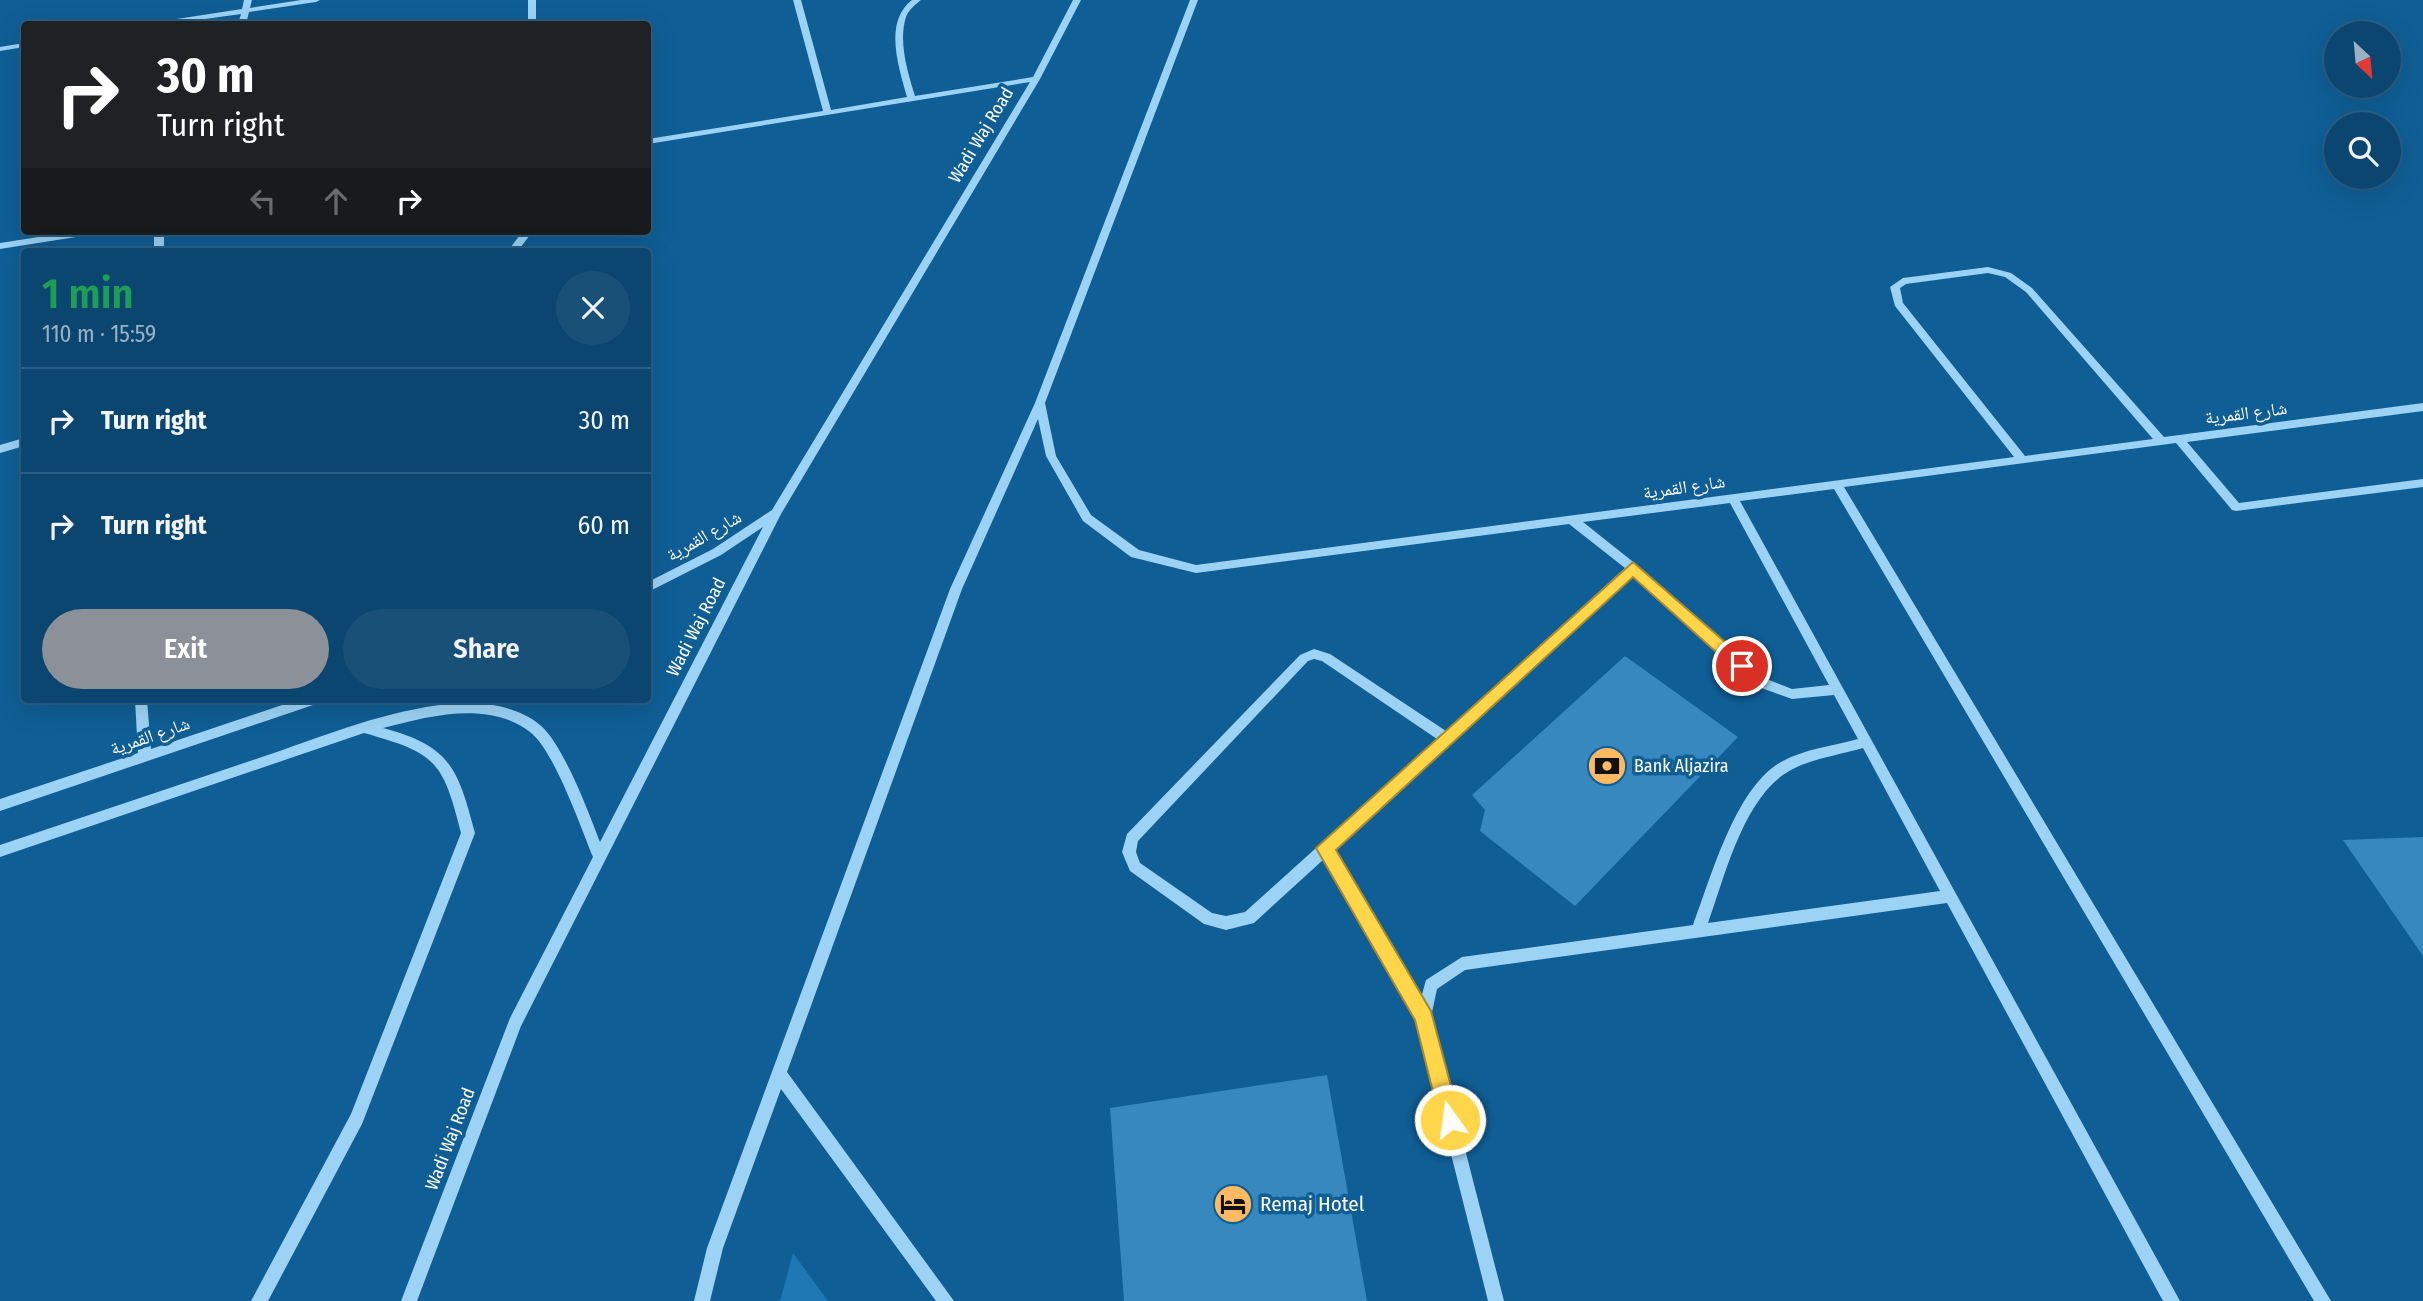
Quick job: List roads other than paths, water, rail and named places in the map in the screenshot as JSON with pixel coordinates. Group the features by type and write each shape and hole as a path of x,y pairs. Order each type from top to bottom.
{"street":[{"path":"243,21 248,0"},
{"path":"177,21 316,0"},
{"path":"531,21 532,0"},
{"path":"797,0 828,113"},
{"path":"912,99 899,54 903,16 911,3 917,0"},
{"name":"Wadi Waj Road","path":"409,1301 515,1023 776,513 1037,79 1077,0"},
{"path":"702,1301 715,1248 956,589 1041,403 1194,0"},
{"path":"0,49 21,46"},
{"path":"651,142 1037,79"},
{"path":"0,246 70,235"},
{"path":"2022,460 1898,304 1895,287 1903,281 1988,270 2008,275 2029,290 2162,442"},
{"name":"شارع القمرية","path":"1041,403 1051,456 1087,518 1135,554 1196,569 2423,407"},
{"path":"2178,439 2236,507 2423,482"},
{"path":"0,449 21,443"},
{"path":"1837,485 2323,1301"},
{"path":"1733,498 2172,1301"},
{"name":"شارع القمرية","path":"651,585 717,552 776,513"},
{"path":"1572,520 1633,568 1760,682 1792,694 1838,689"},
{"path":"1446,738 1326,657 1314,654 1304,658 1132,838 1129,852 1135,867 1209,919 1226,923 1249,918 1633,568"},
{"path":"141,703 145,756"},
{"name":"شارع القمرية","path":"0,805 303,703"},
{"path":"0,851 364,728 416,713 491,709 537,729 565,775 600,858"},
{"path":"259,1301 358,1119 468,832 458,790 434,753 405,739 364,728"},
{"path":"1698,930 1750,800 1764,780 1785,766 1867,742"},
{"path":"1325,848 1424,1017 1496,1301"},
{"path":"1424,1017 1431,985 1462,964 1950,895"},
{"path":"780,1075 946,1301"}],"place":[{"name":"Bank Aljazira","path":"1607,766"},
{"name":"Remaj Hotel","path":"1233,1204"}]}
